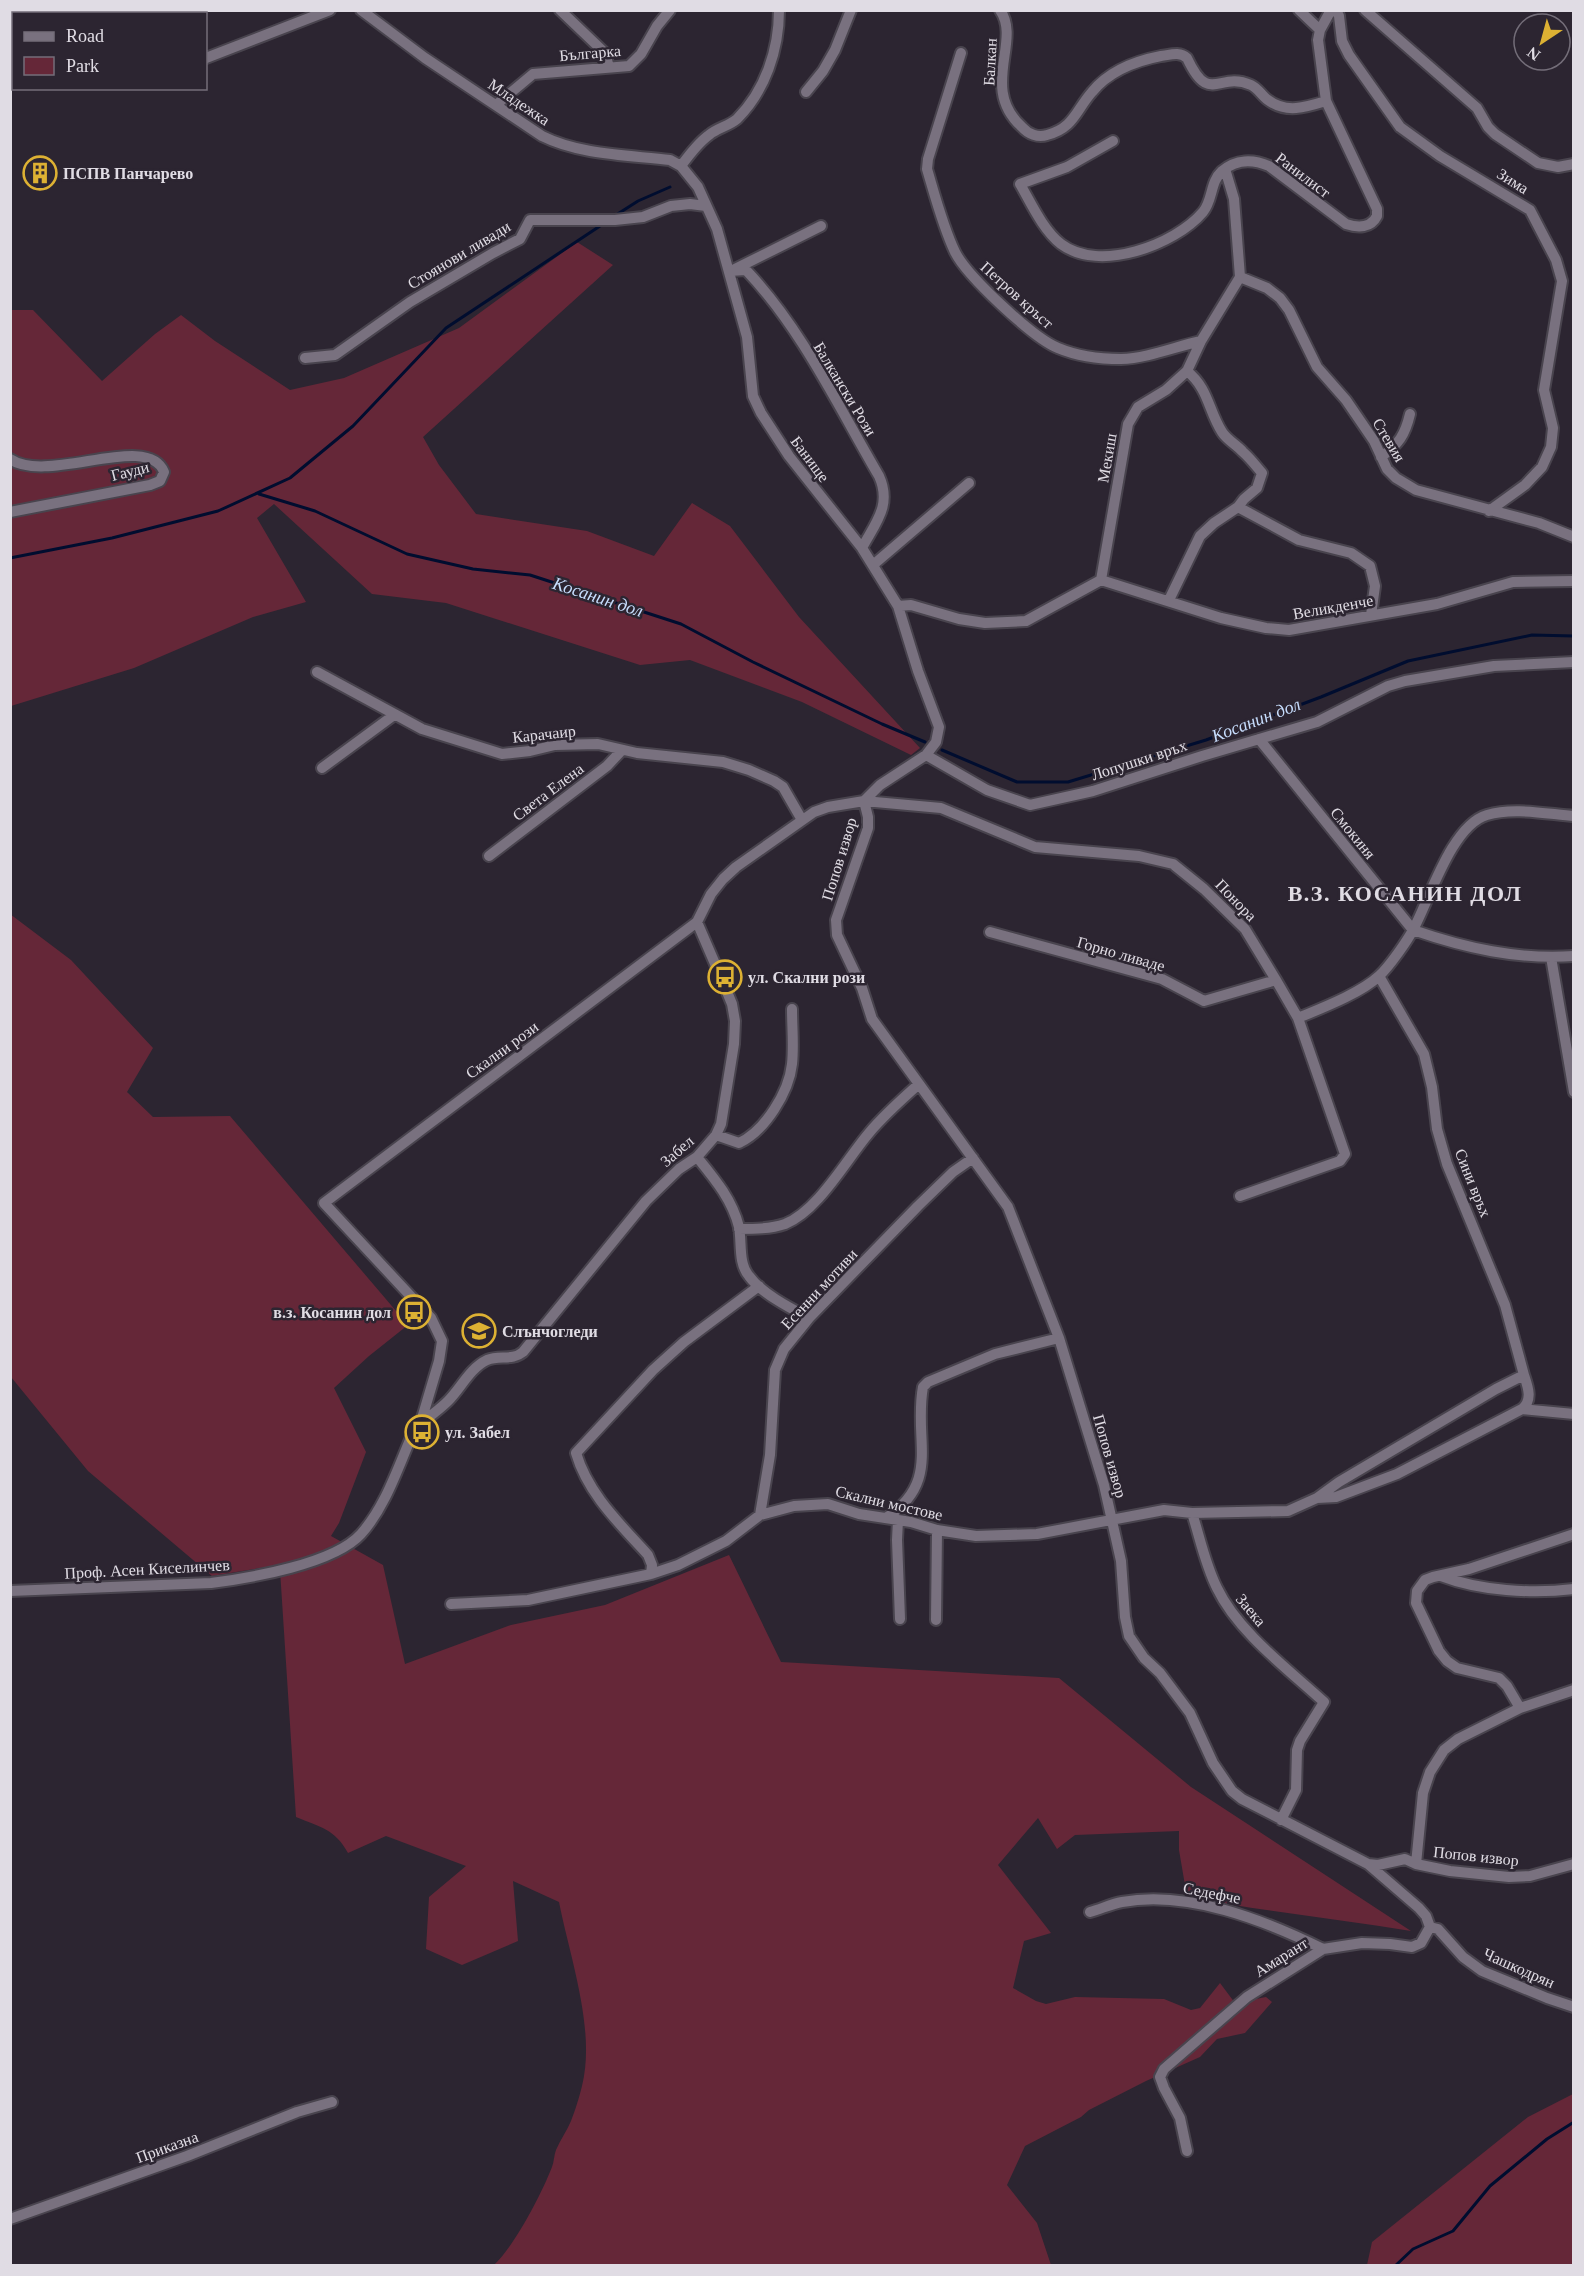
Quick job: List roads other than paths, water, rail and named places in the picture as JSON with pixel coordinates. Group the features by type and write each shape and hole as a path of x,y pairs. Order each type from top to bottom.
{"street":[{"path":"207,58 330,10"},
{"name":"Младежка","path":"361,10 425,58 519,123 557,144 670,160 681,166"},
{"path":"560,10 605,53 609,68"},
{"name":"Българка","path":"496,105 533,74 629,66 636,61 657,26 670,10"},
{"path":"681,166 710,134 735,120 761,89 773,56 779,10"},
{"path":"806,92 827,64 851,10"},
{"name":"Балкан","path":"1000,10 1006,26 1002,88 1004,100 1012,117 1031,134 1046,135 1068,126 1093,90 1119,69 1177,53 1187,58 1194,74 1205,84 1230,82 1249,84 1278,106 1293,109 1326,101"},
{"path":"1299,10 1320,30"},
{"path":"1326,101 1318,40 1320,30 1331,10"},
{"name":"Зима","path":"1336,10 1340,16 1342,41 1349,54 1400,127 1440,156 1530,210 1556,260 1562,281 1544,390 1553,428 1551,447 1542,467 1526,485 1489,511"},
{"path":"1365,10 1477,108 1495,134 1538,163 1558,167 1574,164"},
{"name":"Петров кръст","path":"961,53 928,159 927,169 956,254 977,282 1040,339 1056,348 1075,354 1119,359 1139,357 1201,341"},
{"name":"Ранилист","path":"1225,169 1240,161 1259,162 1269,166 1346,224 1356,227 1370,224 1377,216 1377,209 1326,101"},
{"path":"1113,141 1067,167 1020,184 1047,228 1063,245 1089,254 1122,256 1164,241 1180,232 1207,207 1216,178 1225,169"},
{"name":"Банище","path":"681,166 698,187 717,229 747,337 753,396 761,413 789,456 862,548 898,606 918,671 939,727 936,742 926,755"},
{"path":"1225,169 1236,215 1240,277"},
{"name":"Стоянови ливади","path":"305,358 335,355 410,302 520,239 530,220 615,220 644,217 671,206 690,204 706,206"},
{"path":"729,271 821,226"},
{"name":"Балкански Рози","path":"729,271 746,270 765,290 820,373 885,488 885,501 862,548"},
{"name":"Стевия","path":"1240,277 1267,288 1280,298 1289,310 1317,367 1346,400 1374,441 1387,469 1405,485 1431,495 1539,523 1574,537"},
{"name":"Мекиш","path":"1101,580 1128,424 1138,407 1166,390 1187,371 1201,341 1240,277"},
{"path":"1169,600 1200,536 1214,523 1238,507 1257,488 1262,473 1224,435 1212,415 1209,400 1197,380 1187,371"},
{"path":"1381,457 1392,449 1405,434 1410,414"},
{"name":"Гауди","path":"10,459 30,467 45,468 134,455 153,459 161,465 164,472 160,481 150,485 10,512"},
{"path":"873,565 969,483"},
{"path":"1238,507 1299,540 1351,553 1370,566 1375,586 1371,615"},
{"path":"898,606 911,605 959,619 985,623 1026,621 1101,580"},
{"name":"Великденче","path":"1101,580 1221,618 1266,628 1289,630 1437,604 1513,582 1574,581"},
{"name":"Лопушки връх","path":"926,755 987,790 1030,804 1093,791 1317,722 1388,686 1405,681 1485,667 1574,662"},
{"name":"Карачаир","path":"317,672 422,729 502,754 555,745 598,744 622,750 723,762 779,783 802,820"},
{"path":"322,768 394,715"},
{"name":"Смокиня","path":"1259,739 1413,930"},
{"name":"Света Елена","path":"489,856 607,766 622,750"},
{"path":"697,922 711,894 736,867 814,812 828,807 864,801 880,785 926,755"},
{"name":"Понора","path":"864,801 941,808 1035,848 1139,856 1173,864 1204,889 1245,929 1298,1018 1344,1156 1340,1161 1240,1196"},
{"name":"Попов извор","path":"864,801 868,828 836,920 837,935 862,988 872,1019 1008,1207 1059,1338 1113,1521 1121,1561 1125,1617 1129,1636 1144,1658 1167,1681 1190,1713 1213,1763 1233,1791 1257,1809 1368,1864 1378,1865 1405,1859 1416,1864 1450,1871 1509,1877 1530,1876 1574,1864"},
{"path":"1298,1018 1329,1005 1379,976 1413,930 1454,847 1462,833 1473,822 1485,815 1502,813 1574,816"},
{"name":"Забел","path":"318,1558 339,1550 360,1536 374,1518 386,1497 413,1433 420,1425 447,1402 471,1374 488,1360 514,1358 523,1352 646,1201 679,1169 697,1157 716,1135 723,1114 734,1044 735,1021 725,987 697,922"},
{"name":"Скални рози","path":"420,1425 439,1361 442,1341 431,1318 324,1203 697,922"},
{"path":"1413,930 1449,943 1487,951 1551,957 1574,956"},
{"name":"Горно ливаде","path":"990,932 1162,979 1204,1001 1276,980"},
{"path":"1551,957 1573,1090"},
{"name":"Сини връх","path":"1379,976 1424,1054 1432,1088 1437,1129 1447,1164 1505,1305 1529,1395 1528,1402 1522,1409"},
{"path":"716,1135 739,1143 755,1132 773,1112 792,1066 792,1009"},
{"path":"739,1229 779,1226 801,1214 825,1189 870,1131 919,1084"},
{"path":"697,1157 718,1182 733,1209 739,1229 744,1267 749,1277 790,1308 809,1318"},
{"name":"Есенни мотиви","path":"760,1515 770,1455 775,1370 784,1349 809,1318 925,1199 953,1172 973,1158"},
{"path":"651,1574 652,1565 648,1555 600,1502 580,1468 576,1453 653,1370 684,1342 759,1286"},
{"path":"886,1518 901,1508 912,1494 920,1477 922,1387 928,1382 995,1354 1059,1338"},
{"path":"1192,1513 1288,1511 1317,1498 1339,1482 1496,1389 1524,1375"},
{"path":"1317,1498 1336,1497 1397,1474 1522,1409 1574,1414"},
{"name":"Скални мостове","path":"452,1604 528,1600 651,1574 678,1565 726,1541 760,1515 795,1506 828,1504 859,1514 976,1536 1037,1534 1164,1510 1192,1513"},
{"name":"Заека","path":"1192,1513 1209,1569 1224,1602 1236,1618 1324,1702 1300,1741 1297,1750 1296,1790 1281,1820"},
{"path":"898,1520 900,1619"},
{"path":"936,1620 937,1530"},
{"path":"1520,1708 1507,1686 1499,1678 1457,1668 1447,1661 1439,1651 1416,1603 1417,1592 1425,1580 1469,1569 1574,1534"},
{"name":"Проф. Асен Киселинчев","path":"10,1592 211,1583 262,1575 318,1558"},
{"path":"1440,1575 1473,1585 1541,1593 1574,1589"},
{"path":"1416,1864 1423,1793 1436,1760 1449,1744 1520,1708 1574,1690"},
{"path":"1368,1864 1419,1908 1426,1916 1430,1927"},
{"name":"Седефче","path":"1090,1912 1121,1902 1154,1899 1185,1903 1247,1915 1323,1948"},
{"name":"Амарант","path":"1187,2151 1180,2118 1160,2077 1164,2069 1247,1997 1323,1948 1362,1943 1412,1947 1421,1943 1430,1927"},
{"name":"Чашкодрян","path":"1430,1927 1438,1929 1463,1957 1482,1971 1574,2007"},
{"name":"Приказна","path":"10,2219 187,2156 297,2112 332,2102"}],"waterway":[{"path":"616,215 638,201 670,187"},
{"path":"10,558 112,538 218,511 290,478 353,426 446,328 603,224"},
{"name":"Косанин дол","path":"259,494 315,511 407,554 473,569 530,575 681,624 753,662 882,724 925,742"},
{"name":"Косанин дол","path":"942,750 1017,782 1068,782 1206,740 1321,697 1408,661 1532,635 1574,636"},
{"path":"1395,2266 1413,2249 1453,2231 1490,2186 1547,2139 1574,2122"}],"place":[{"name":"ПСПВ Панчарево","path":"40,173"},
{"name":"ул. Скални рози","path":"725,977"},
{"name":"в.з. Косанин дол","path":"414,1312"},
{"name":"Слънчогледи","path":"479,1331"},
{"name":"ул. Забел","path":"422,1432"}],"district":[{"name":"В.З. КОСАНИН ДОЛ","path":"1405,893"}]}
